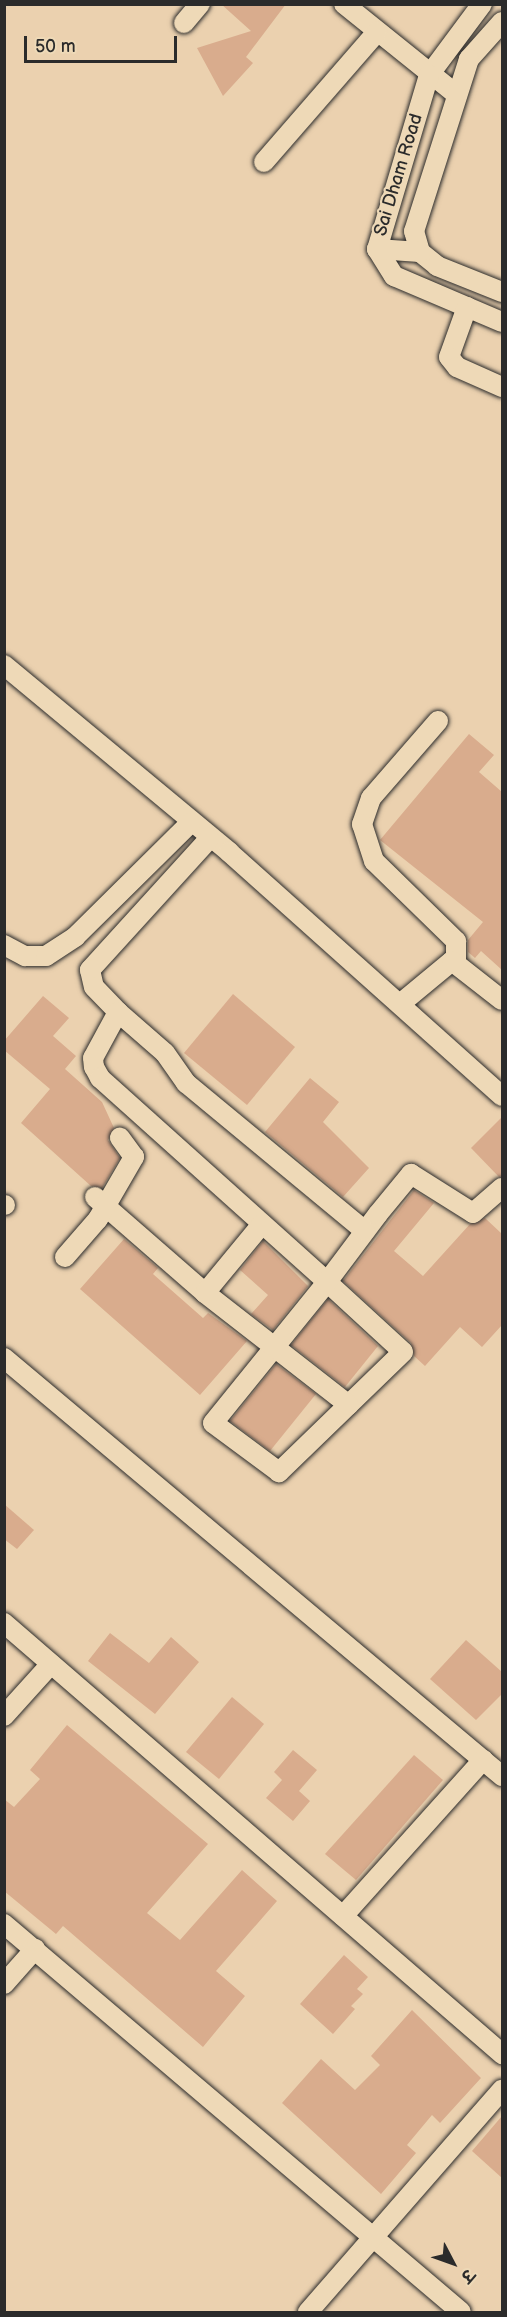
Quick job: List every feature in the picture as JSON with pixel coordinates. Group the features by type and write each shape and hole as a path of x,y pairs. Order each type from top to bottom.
{"street":[{"path":"184,23 200,4"},
{"path":"344,4 429,75 456,94"},
{"name":"Sai Dham Road","path":"482,4 429,75 377,249 394,276 502,322"},
{"name":"Sai Dham Road","path":"420,252 414,231 456,94 469,59 502,22"},
{"path":"264,162 377,32"},
{"path":"377,249 420,252 437,266 502,292"},
{"path":"467,307 449,357 457,367 502,387"},
{"path":"7,672 209,840 400,1004 502,1096"},
{"path":"438,721 372,798 362,824 374,861 456,941 456,962"},
{"path":"4,945 25,956 46,956 190,824"},
{"path":"209,840 90,970 94,987 118,1012 165,1053 186,1083 365,1231"},
{"path":"400,1004 443,964 456,962 502,1000"},
{"path":"118,1012 93,1058 96,1074 327,1282 403,1352 279,1472 213,1423 327,1282 411,1174 473,1213 502,1188"},
{"path":"65,1257 99,1201 134,1157 120,1138"},
{"path":"99,1201 205,1293 349,1405"},
{"path":"205,1293 262,1224"},
{"path":"4,1358 502,1776"},
{"path":"4,1623 502,2054"},
{"path":"4,1716 51,1664"},
{"path":"343,1916 483,1760"},
{"path":"4,1924 461,2313"},
{"path":"4,1984 34,1949"},
{"path":"309,2313 502,2090"}],"building":[{"path":"221,4 286,4 246,57 253,63 223,96 197,48 251,31"},
{"path":"469,734 494,755 479,772 502,792 502,970 481,951 475,958 468,952 468,940 483,922 380,840"},
{"path":"233,994 295,1047 247,1105 184,1053"},
{"path":"43,996 69,1018 53,1036 76,1056 65,1069 102,1102 114,1128 108,1140 120,1158 102,1188 91,1186 21,1123 50,1089 4,1050 4,1041"},
{"path":"310,1078 339,1102 323,1122 369,1168 343,1197 265,1132"},
{"path":"502,1117 502,1176 499,1177 471,1148"},
{"path":"414,1190 434,1203 394,1251 423,1276 470,1224 485,1218 502,1234 502,1325 482,1347 460,1327 425,1366 414,1356 411,1343 343,1281"},
{"path":"124,1239 158,1268 153,1274 203,1318 208,1313 247,1341 200,1395 80,1289"},
{"path":"263,1241 308,1286 273,1330 251,1314 268,1295 240,1270"},
{"path":"328,1299 378,1346 345,1387 291,1345"},
{"path":"276,1364 316,1394 270,1451 230,1421"},
{"path":"4,1504 34,1530 17,1549 4,1539"},
{"path":"110,1633 149,1663 171,1637 199,1662 155,1714 88,1661"},
{"path":"466,1640 502,1672 502,1694 476,1720 430,1679"},
{"path":"232,1697 264,1724 219,1779 186,1752"},
{"path":"67,1725 208,1844 147,1913 180,1940 242,1870 277,1901 216,1971 245,1996 203,2047 63,1926 56,1934 4,1891 4,1799 14,1807 40,1779 30,1770"},
{"path":"293,1750 317,1770 299,1791 310,1801 293,1821 266,1798 282,1780 274,1772"},
{"path":"414,1755 443,1780 356,1880 325,1854"},
{"path":"344,1955 368,1977 357,1989 363,1994 351,2006 355,2009 333,2034 300,2004"},
{"path":"412,2010 481,2078 440,2123 432,2115 407,2145 416,2153 381,2194 282,2103 321,2059 355,2090 380,2065 371,2056"},
{"path":"502,2116 502,2178 472,2151"}]}
